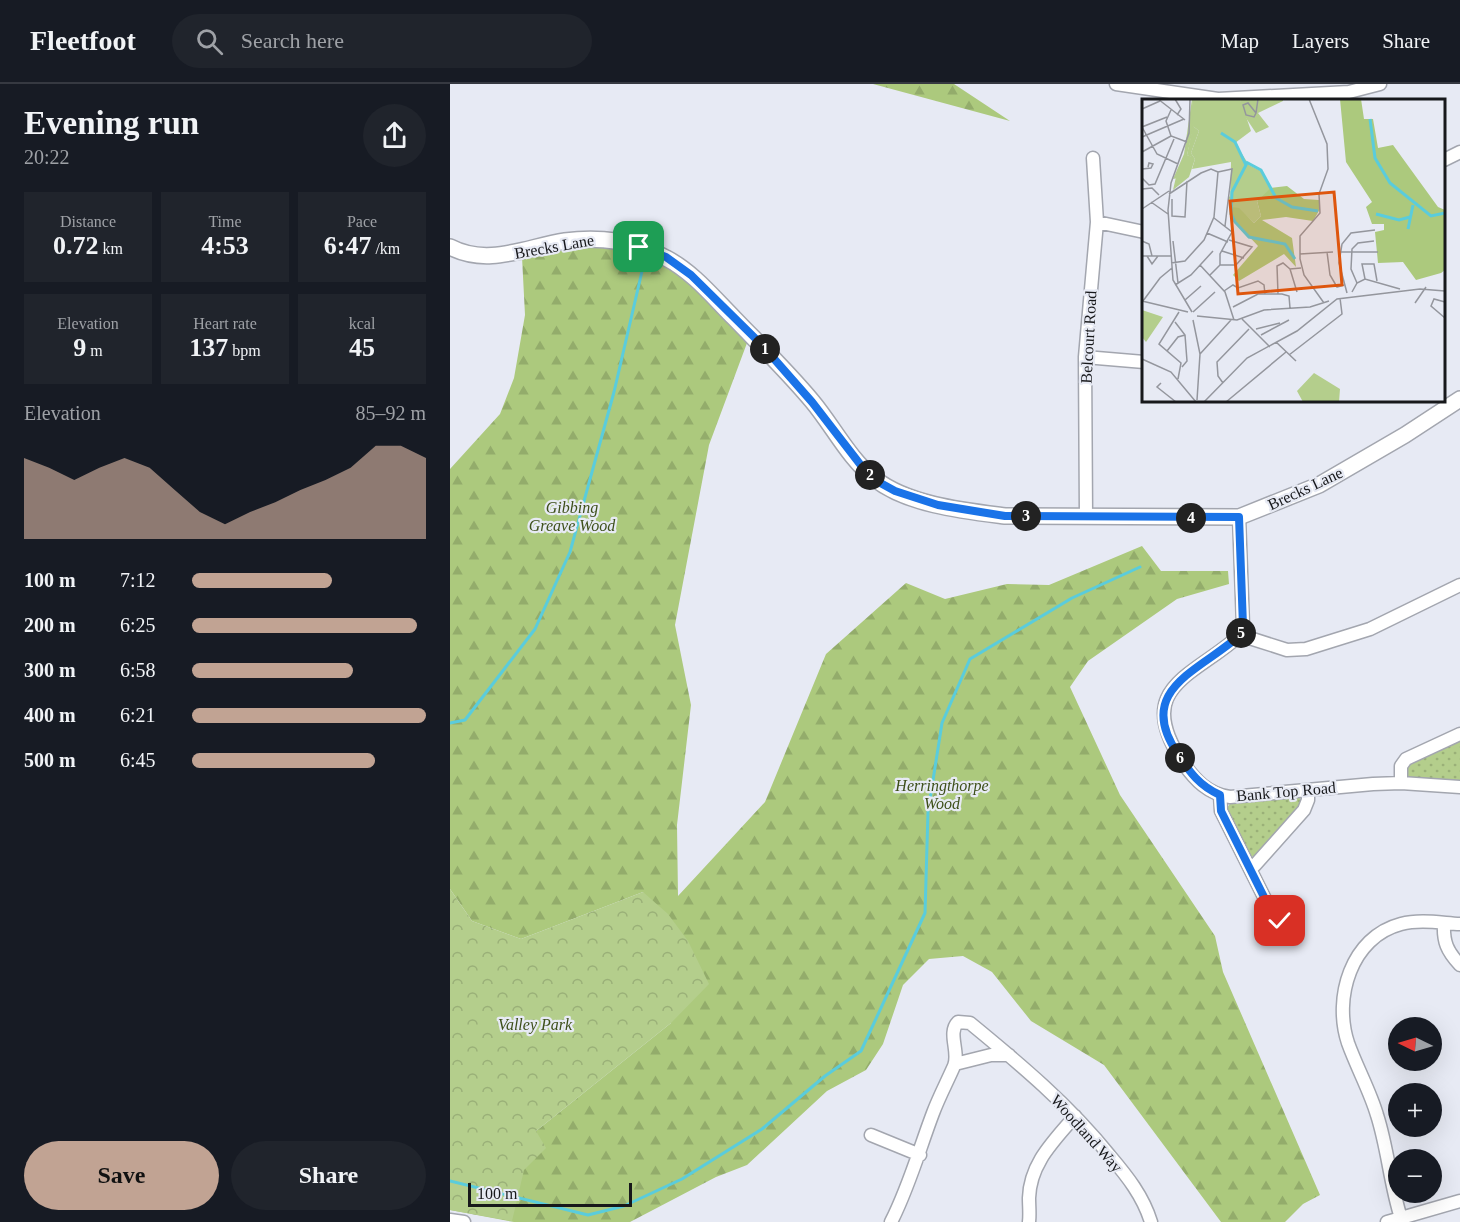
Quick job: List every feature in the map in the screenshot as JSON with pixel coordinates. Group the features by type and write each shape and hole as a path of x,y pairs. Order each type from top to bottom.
{"street":[{"path":"1116,84 1218,99 1349,92 1380,84"},
{"path":"1445,159 1460,152"},
{"name":"Belcourt Road","path":"1086,516 1085,357 1097,222 1094,158"},
{"path":"1097,222 1142,232"},
{"name":"Brecks Lane","path":"450,247 463,254 491,256 520,252 565,241 601,238 639,247 666,257 691,275 761,344 812,402 875,480 895,491 916,498 972,512 1005,516 1239,517 1319,485 1405,435 1460,399"},
{"path":"1085,357 1142,362"},
{"path":"1239,517 1243,626 1240,635 1287,650 1306,649 1370,629 1460,585"},
{"name":"Bank Top Road","path":"1240,635 1178,682 1168,696 1164,716 1165,729 1173,748 1192,776 1209,790 1220,795 1240,796 1401,783 1460,787"},
{"path":"1401,783 1401,766 1406,759 1460,734"},
{"path":"1250,869 1304,810 1308,800 1308,790"},
{"path":"1220,795 1221,811 1275,917 1290,926"},
{"path":"1401,1218 1377,1112 1348,1042 1344,1023 1345,990 1356,957 1376,936 1390,927 1414,922 1460,924"},
{"path":"1444,923 1445,945 1460,965"},
{"name":"Woodland Way","path":"891,1222 920,1155 944,1085 955,1064 953,1031 954,1025 958,1022 970,1023 1009,1054 1075,1116 1131,1181 1147,1209 1151,1222"},
{"path":"955,1064 991,1055 1009,1054"},
{"path":"1029,1222 1029,1197 1038,1162 1075,1116"},
{"path":"872,1135 920,1155"},
{"path":"1387,1222 1460,1201"},
{"path":"450,1220 464,1222"}],"green space":[{"path":"873,84 954,84 1010,121"},
{"name":"Herringthorpe Wood","path":"592,246 646,258 683,276 715,305 747,343 709,445 675,625 691,705 677,825 678,896 765,802 826,654 906,583 945,599 1007,584 1049,585 1142,546 1161,571 1228,571 1229,584 1177,599 1088,661 1070,687 1120,795 1215,936 1223,972 1320,1195 1303,1204 1285,1222 1221,1222 1104,1065 1031,1021 992,972 963,956 929,959 903,985 883,1044 866,1070 827,1091 747,1165 716,1177 630,1222 514,1222 450,1210 536,1131 671,1023 643,892 521,939 472,921 450,889 450,469 500,414 514,378 525,315 522,257 560,247"},
{"path":"1460,739 1460,781 1408,778 1405,767 1409,762"},
{"path":"1300,797 1302,805 1258,856 1249,857 1229,816 1227,808 1231,802"},
{"name":"Valley Park","path":"450,889 472,921 521,939 643,892 668,914 688,941 709,984 671,1023 536,1131 546,1148 524,1170 512,1221 450,1210"}],"waterway":[{"path":"450,723 465,720 535,629 570,552 614,392 643,267"},
{"path":"450,1181 588,1215 624,1206 682,1179 762,1129 825,1076 861,1051 925,913 928,812 942,723 970,659 1072,598 1140,567"}],"route":[{"path":"639,247 666,257 691,275 761,344 812,402 863,468 875,480 895,491 938,505 1005,516 1239,517 1243,626 1240,635 1187,673 1170,691 1164,716 1165,729 1173,748 1192,776 1209,790 1220,795 1221,811 1271,911 1280,921"}],"park label":[{"name":"Gibbing Greave Wood","path":"572,516"}]}
